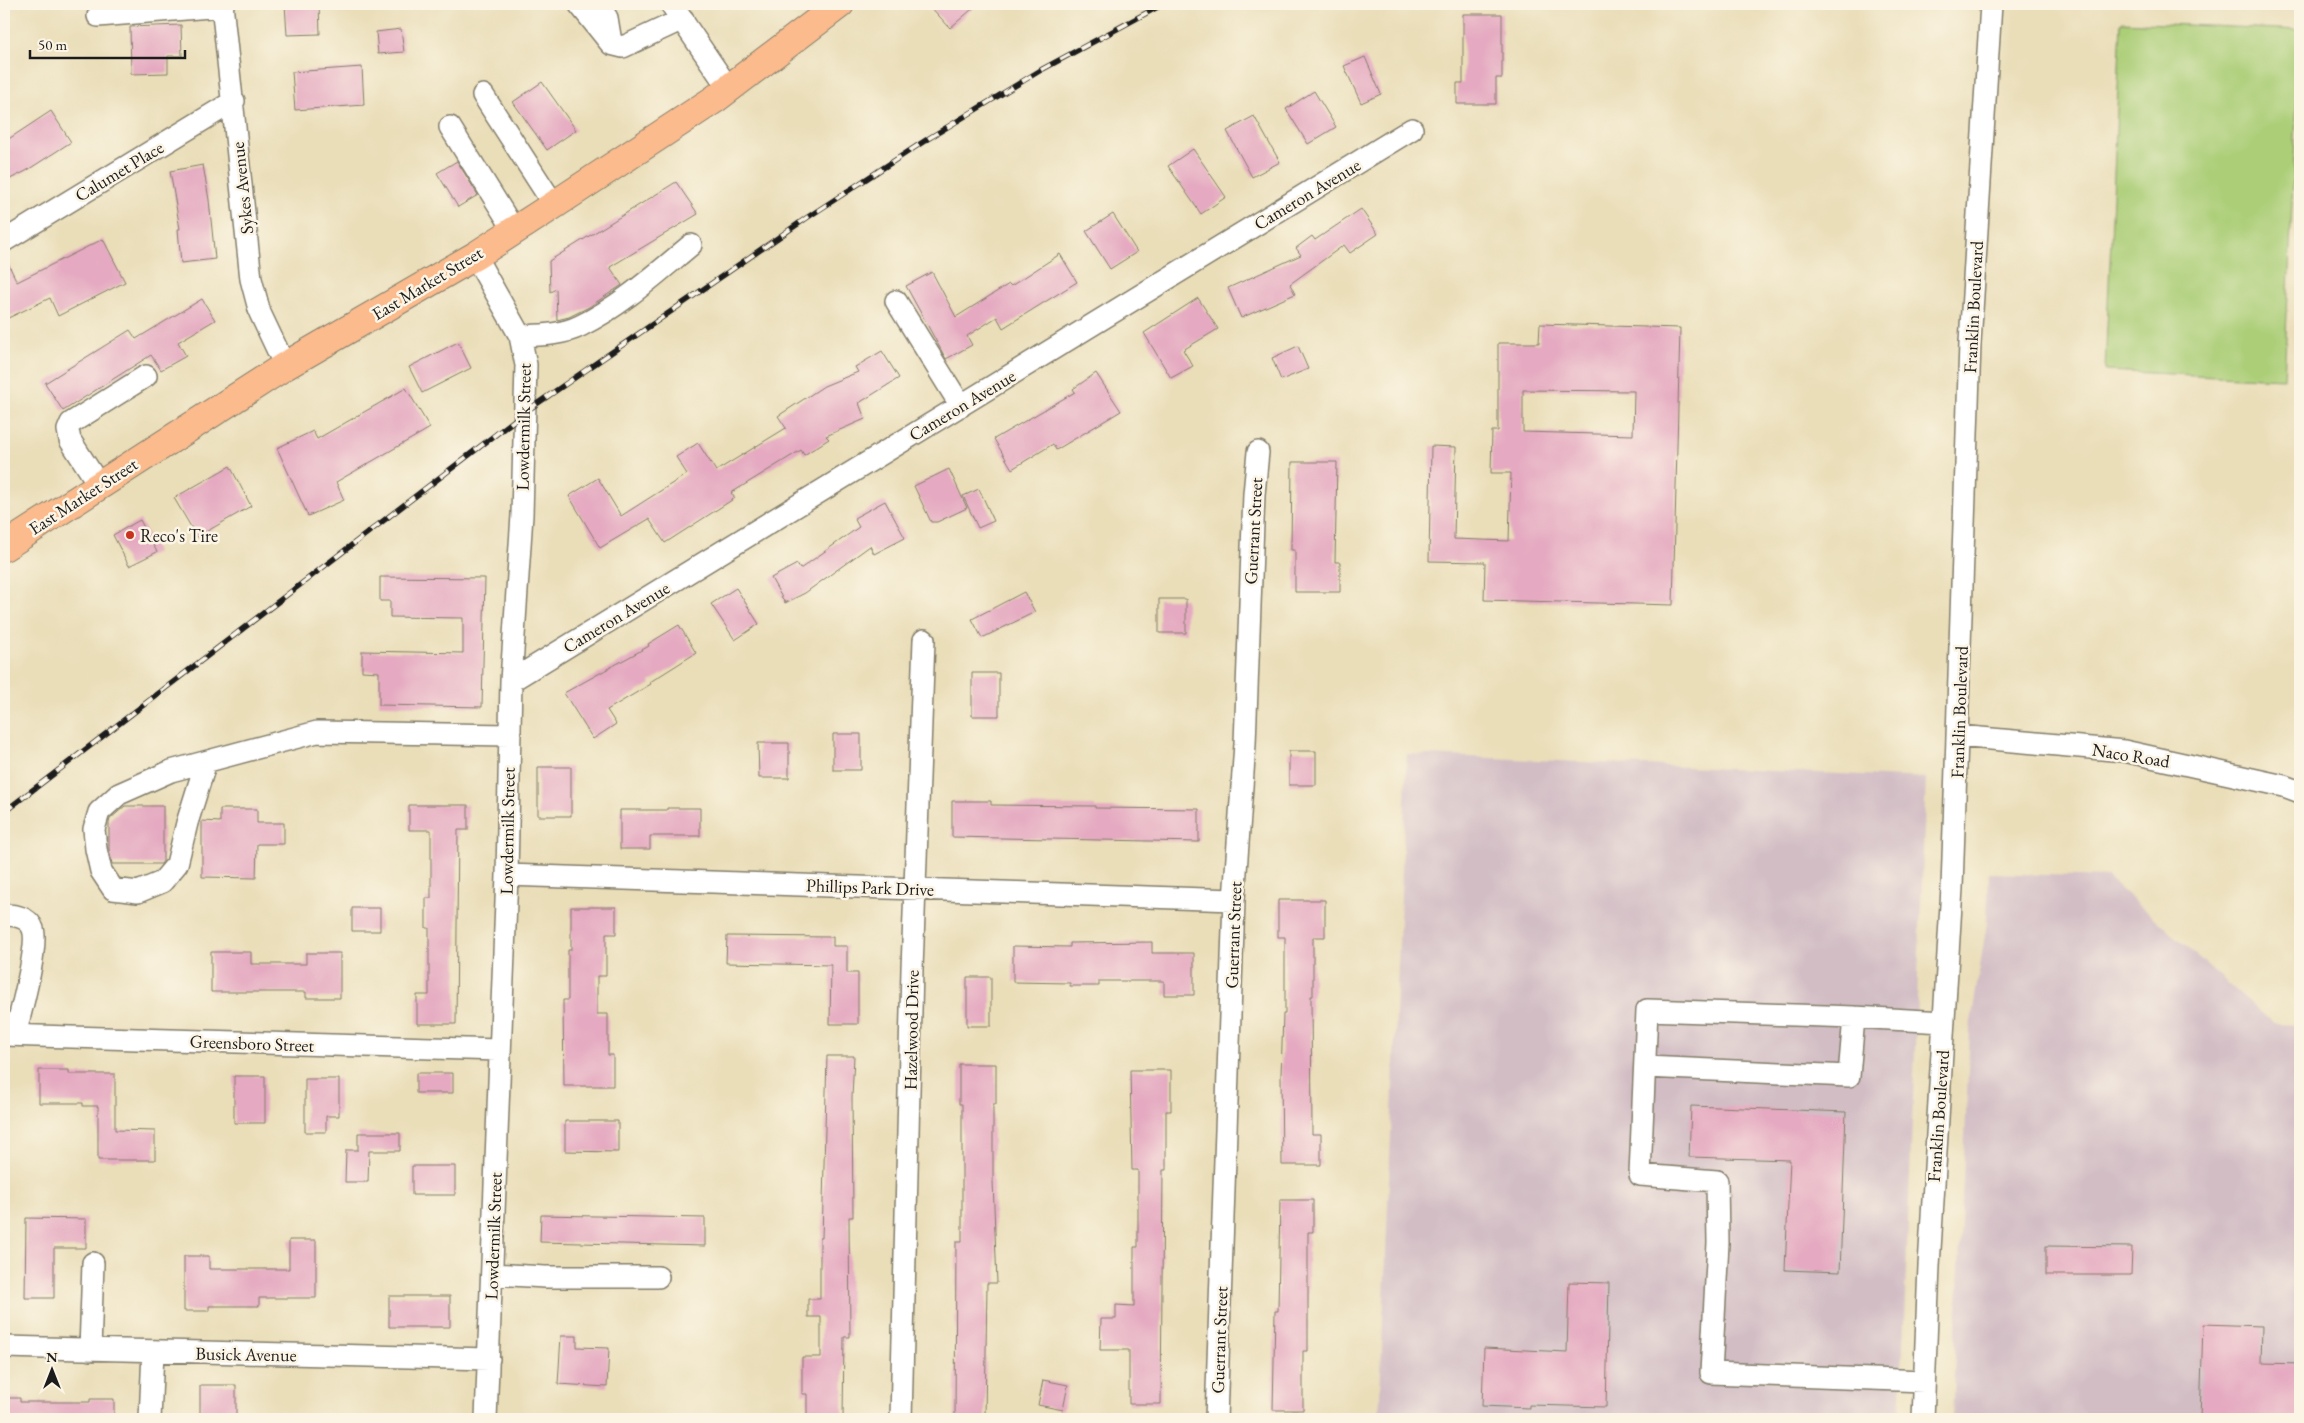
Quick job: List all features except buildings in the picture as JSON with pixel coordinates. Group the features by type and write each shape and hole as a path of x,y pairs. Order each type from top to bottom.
{"main road":[{"name":"East Market Street","path":"4,547 285,366 475,256 729,89 833,12 840,4"}],"street":[{"path":"580,4 617,45"},
{"path":"598,4 607,18 617,45"},
{"name":"Franklin Boulevard","path":"1923,1419 1930,1248 1944,1022 1958,736 1970,343 1991,4"},
{"path":"98,16 223,5"},
{"name":"Sykes Avenue","path":"223,5 251,279 260,313 285,366"},
{"path":"617,45 677,11 729,89"},
{"path":"483,95 554,204"},
{"name":"Calumet Place","path":"4,241 234,101"},
{"path":"450,127 514,230"},
{"name":"Cameron Avenue","path":"511,681 1412,129"},
{"path":"520,336 545,335 579,327 634,293 691,245"},
{"name":"Lowdermilk Street","path":"475,256 520,336 526,364 522,515 511,681 507,875 486,1419"},
{"path":"896,301 961,406"},
{"path":"99,485 70,440 68,430 71,423 146,376"},
{"name":"Guerrant Street","path":"1216,1419 1234,900 1245,744 1254,494 1258,452"},
{"name":"Hazelwood Drive","path":"901,1419 924,640"},
{"path":"206,762 187,823 177,864 162,882 138,892 114,889 102,871 96,849 94,829 99,812 119,794 171,771 317,732 510,735"},
{"name":"Naco Road","path":"1958,736 2124,752 2284,786 2300,792"},
{"name":"Phillips Park Drive","path":"507,875 1234,900"},
{"path":"4,915 26,919 33,928 35,945 10,1035"},
{"path":"1924,1381 1712,1372 1718,1243 1717,1181 1640,1175 1647,1010 1944,1022"},
{"path":"1645,1067 1849,1076 1854,1017"},
{"name":"Greensboro Street","path":"10,1035 500,1050"},
{"path":"90,1350 93,1263"},
{"path":"492,1274 545,1277 658,1277"},
{"name":"Busick Avenue","path":"4,1347 489,1359"},
{"path":"150,1419 153,1352"}],"shaded area":[{"path":"1407,754 1926,778 1900,1419 1379,1419"},
{"path":"1989,873 2107,877 2273,1023 2300,1024 2300,1419 1952,1419 1970,1028 1987,923"}],"green space":[{"path":"2121,22 2300,30 2284,379 2105,371"}],"railway":[{"path":"4,812 525,412 808,217 926,140 1041,70 1163,4"}],"place":[{"name":"Reco's Tire","path":"130,535"}]}
